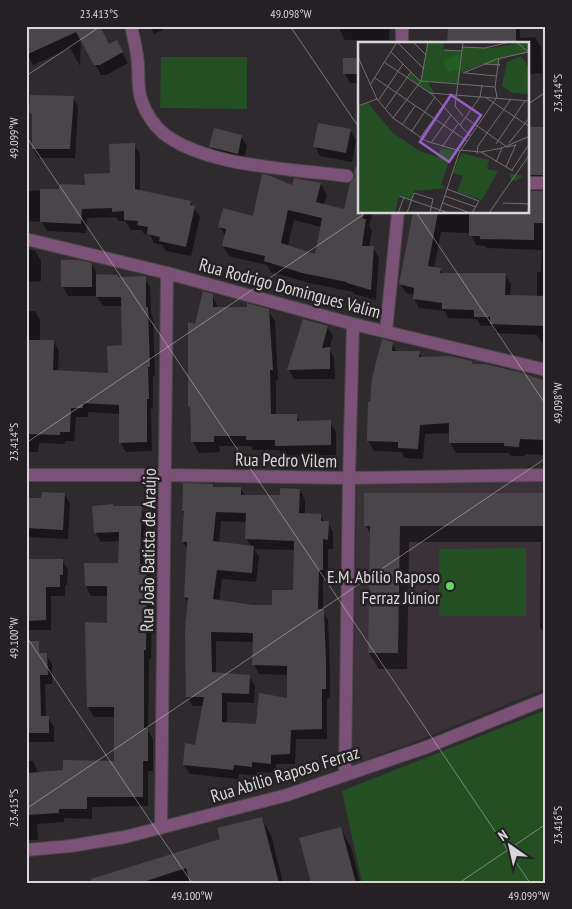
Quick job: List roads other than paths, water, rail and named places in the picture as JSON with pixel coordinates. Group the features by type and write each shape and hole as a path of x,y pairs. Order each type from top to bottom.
{"street":[{"path":"131,26 138,65 141,100 150,118 163,133 183,145 208,155 235,162 347,176"},
{"path":"402,26 402,42"},
{"path":"530,182 546,183"},
{"path":"386,331 398,214"},
{"name":"Rua Rodrigo Domingues Valim","path":"26,239 167,273 353,324 546,370"},
{"name":"Rua João Batista de Araújo","path":"162,828 167,273"},
{"path":"345,775 353,324"},
{"name":"Rua Pedro Vilem","path":"26,475 349,478 546,475"},
{"name":"Rua Abílio Raposo Ferraz","path":"26,850 71,846 125,837 287,795 427,747 546,699"}],"place":[{"name":"E.M. Abílio Raposo Ferraz Júnior","path":"450,586"}]}
